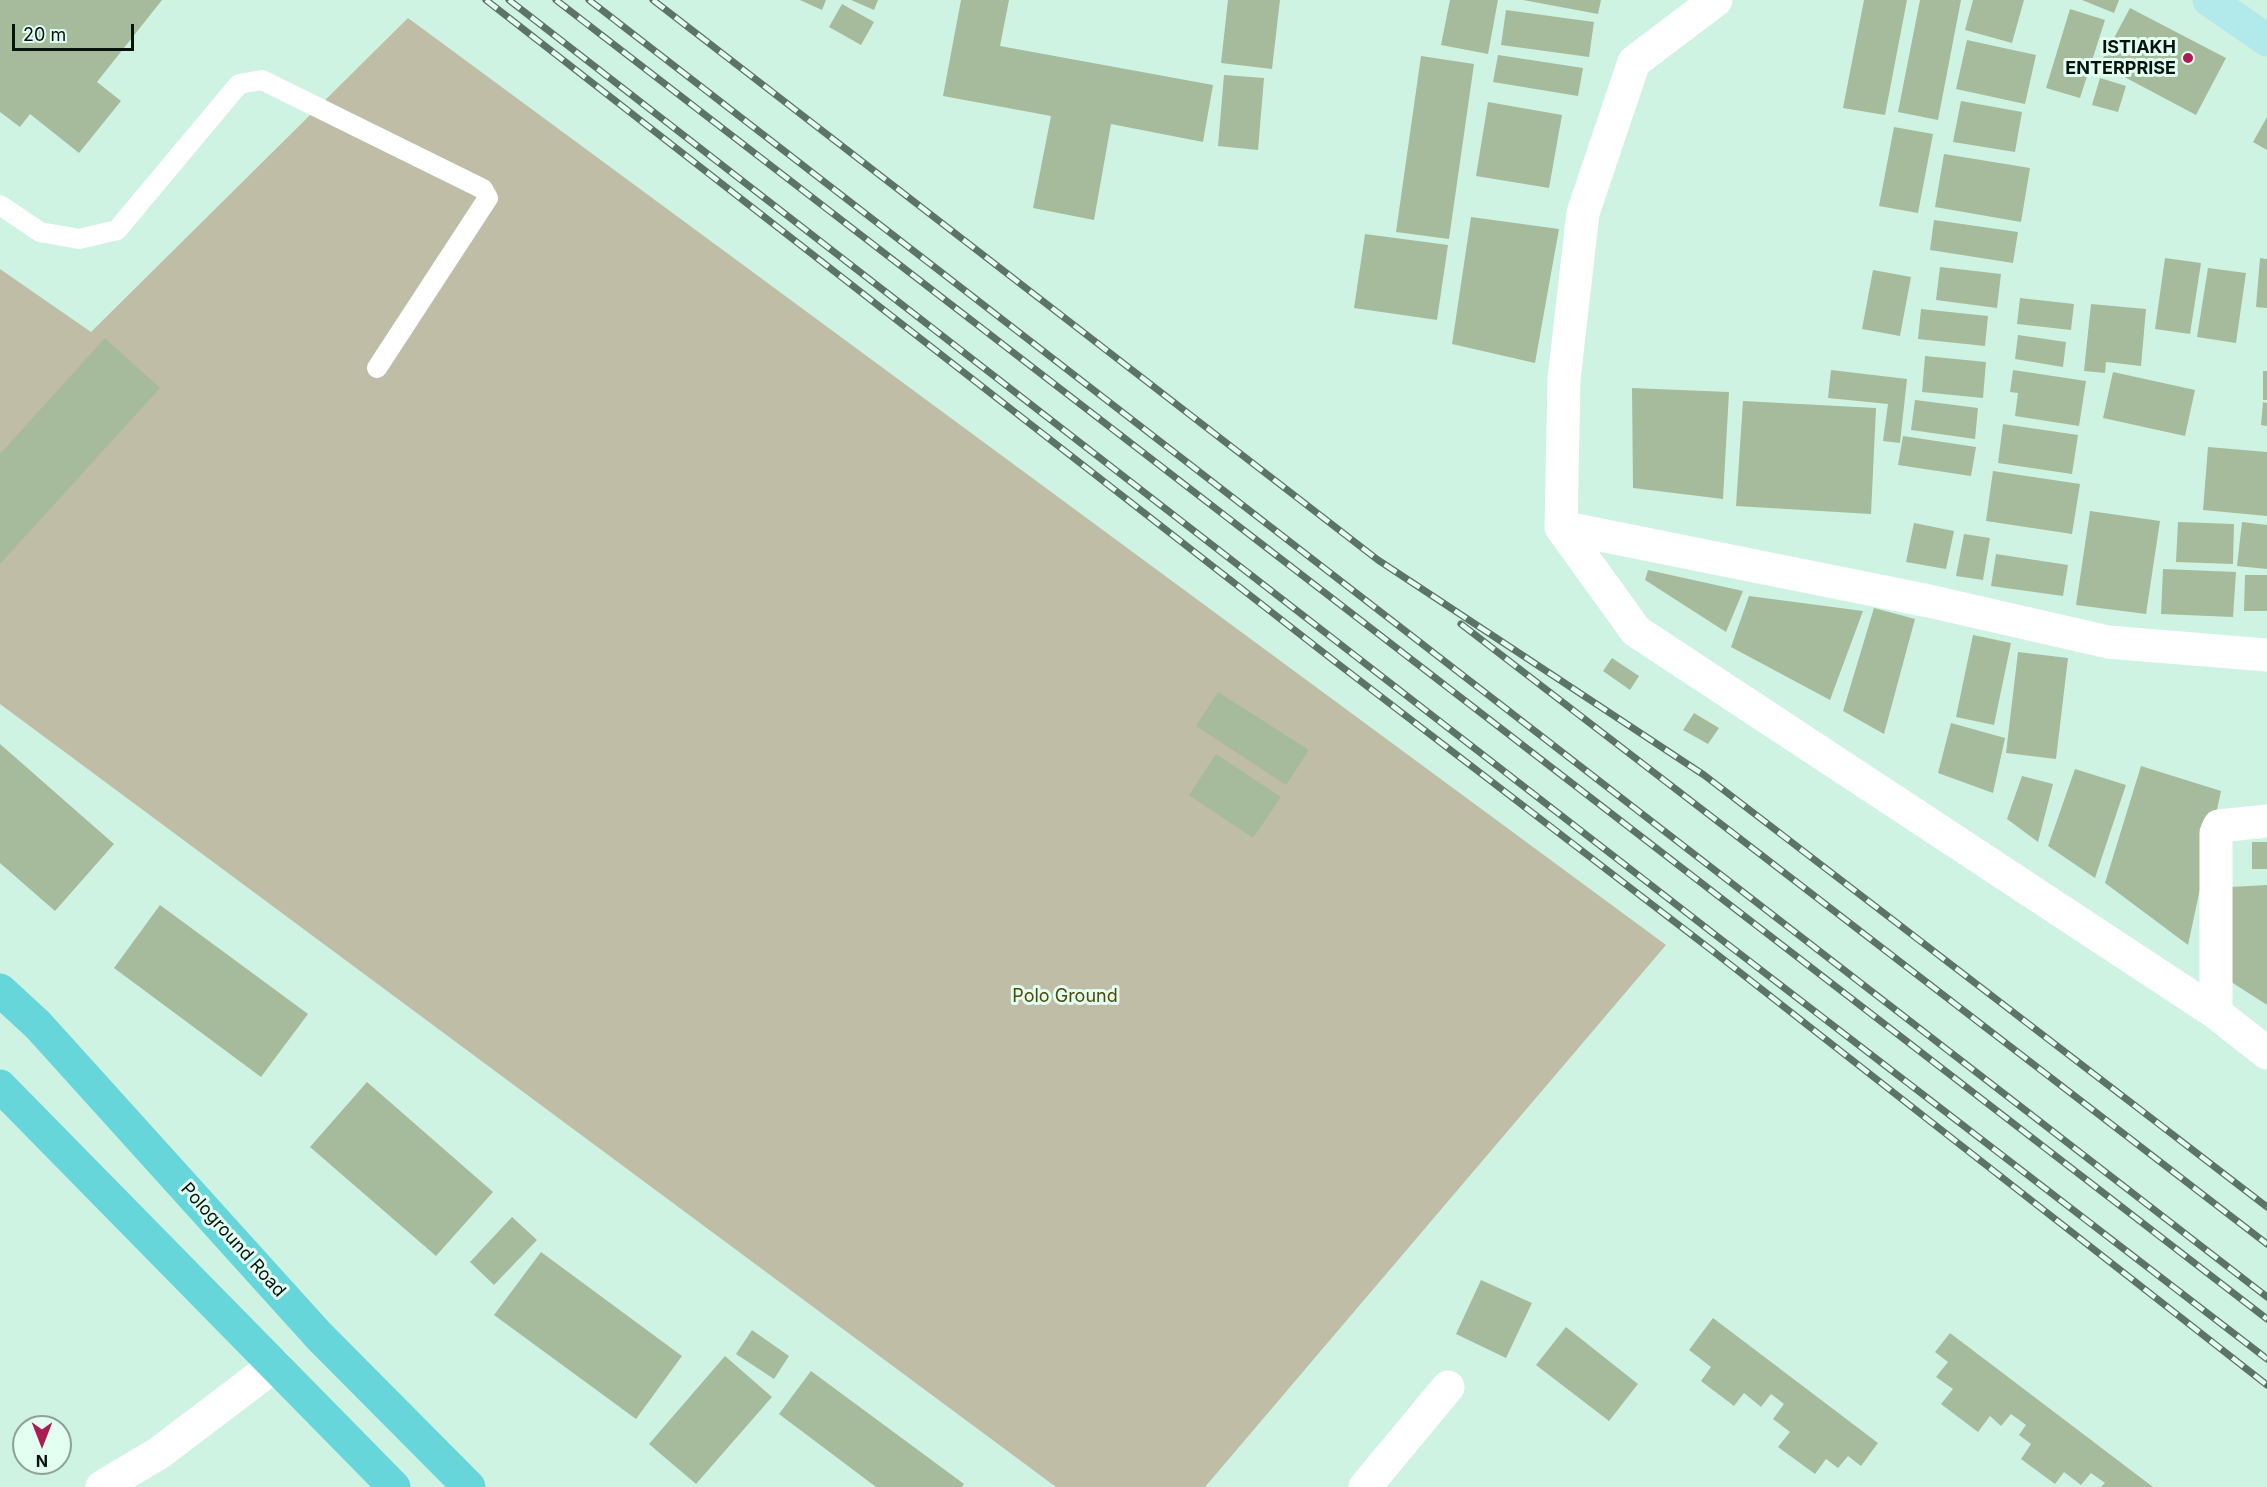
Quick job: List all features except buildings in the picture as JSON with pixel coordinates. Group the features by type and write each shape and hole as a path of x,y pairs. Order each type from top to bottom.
{"main road":[{"path":"2209,0 2267,40"},
{"name":"Pologround Road","path":"0,990 38,1024 319,1336 469,1487"},
{"path":"0,1086 394,1487"}],"street":[{"path":"1716,0 1635,62 1583,213 1564,380 1561,527 1636,631 2216,1013 2267,1053"},
{"path":"1561,527 1929,600 2108,642 2267,664"},
{"path":"2216,1013 2216,833 2219,826 2227,824 2267,821"},
{"path":"102,1487 159,1453 276,1365"},
{"path":"1365,1487 1448,1387"}],"lane":[{"path":"0,205 40,232 79,239 117,230 239,84 262,80 483,189 488,198 377,368"}],"green space":[{"name":"Polo Ground","path":"408,18 1666,945 1205,1487 1056,1487 0,704 0,269 91,332"}],"railway":[{"path":"486,0 1333,660 1714,952 2267,1385"},
{"path":"509,0 1718,937 2267,1359"},
{"path":"556,0 2267,1319"},
{"path":"589,0 2267,1297"},
{"path":"653,0 1378,560 1704,775 2267,1207"},
{"path":"1461,624 2267,1244"}],"place":[{"name":"ISTIAKH ENTERPRISE","path":"2188,58"}]}
